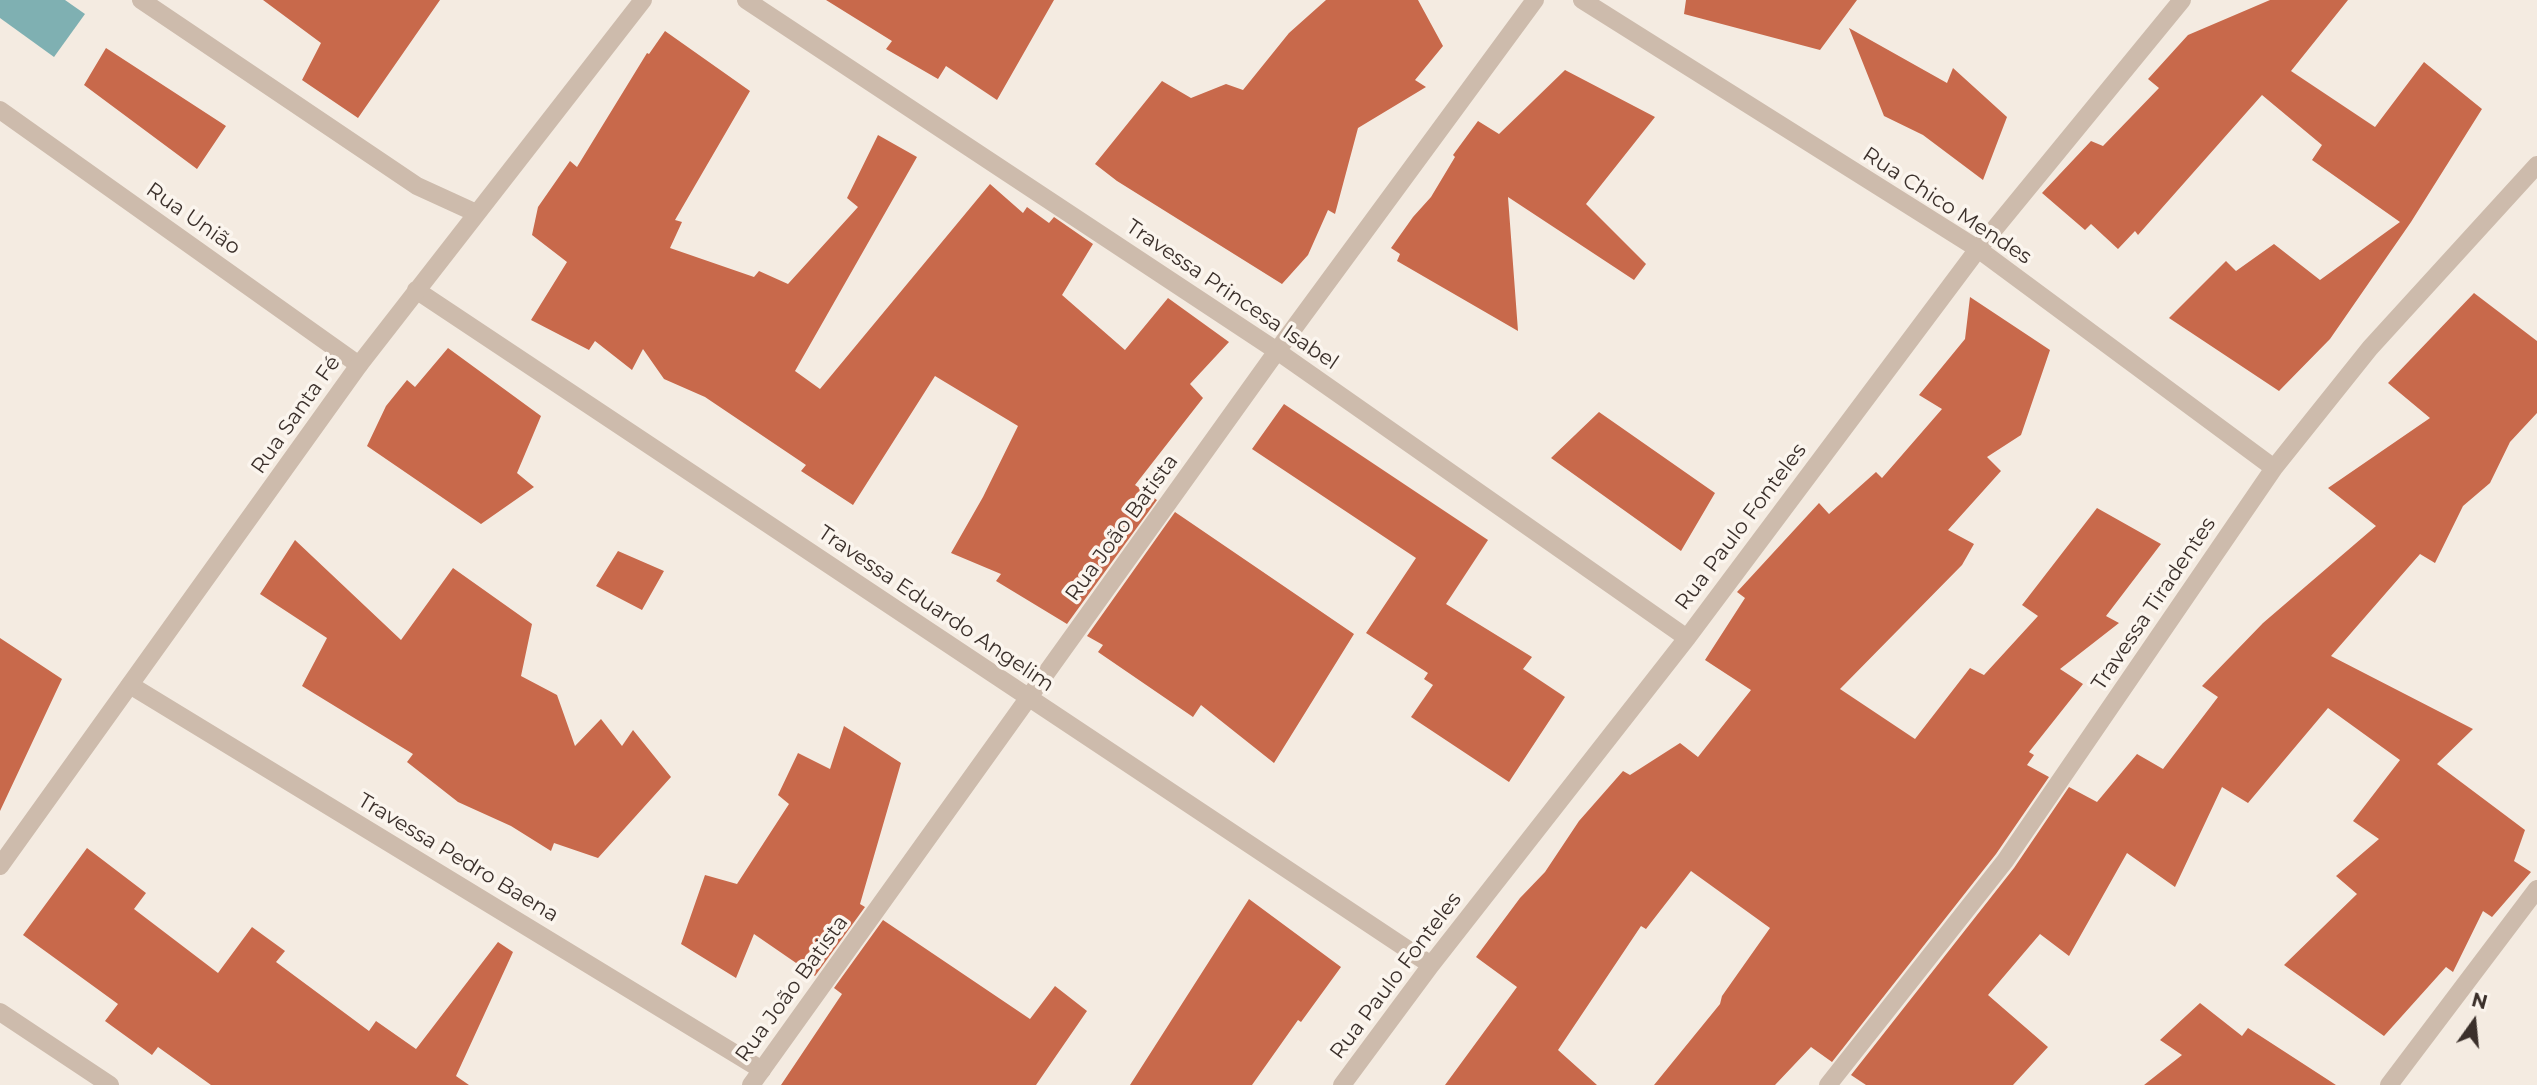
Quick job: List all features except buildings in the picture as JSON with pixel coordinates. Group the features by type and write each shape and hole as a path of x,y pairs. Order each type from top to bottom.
{"street":[{"path":"141,0 416,186 476,213"},
{"name":"Rua Santa Fé","path":"0,866 359,365 643,0"},
{"name":"Travessa Princesa Isabel","path":"746,0 1277,351 1687,638"},
{"name":"Rua João Batista","path":"757,1078 1277,351 1535,0"},
{"name":"Rua Chico Mendes","path":"1582,0 1978,250 2274,468"},
{"name":"Rua Paulo Fonteles","path":"1342,1085 1431,965 1687,638 1978,250 2182,0"},
{"name":"Rua União","path":"0,110 359,365"},
{"name":"Travessa Tiradentes","path":"1828,1085 2005,861 2274,468 2370,348 2537,165"},
{"name":"Travessa Eduardo Angelim","path":"416,290 1431,965"},
{"name":"Travessa Pedro Baena","path":"130,685 757,1078"},
{"path":"2389,1085 2535,896"},
{"path":"0,1012 110,1085"}],"water":[{"path":"0,0 65,0 85,14 54,57 0,18"}]}
